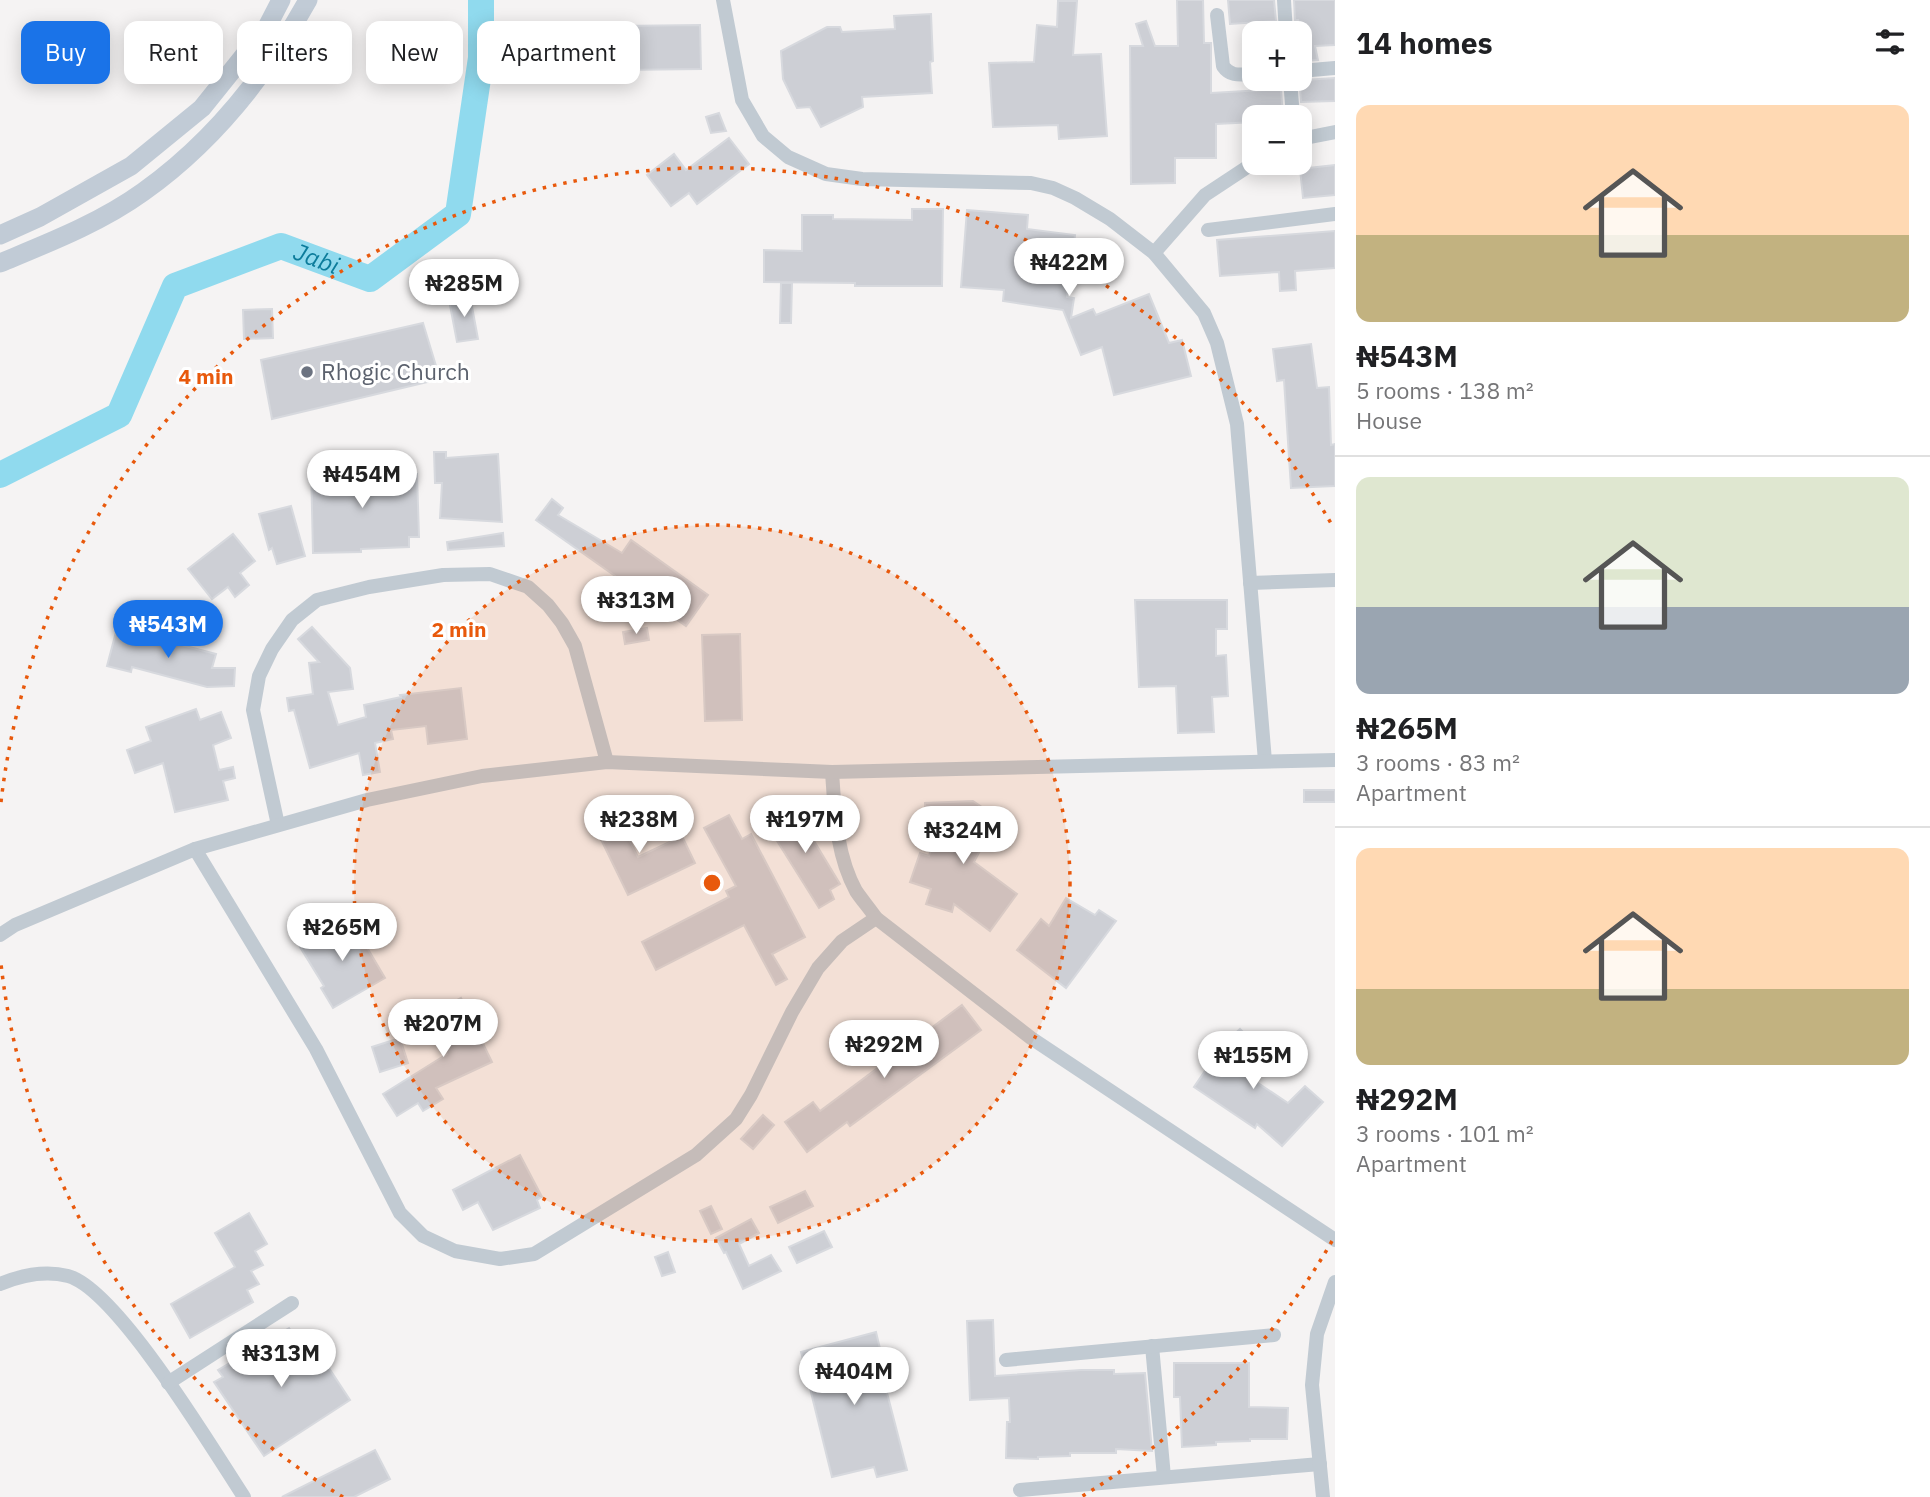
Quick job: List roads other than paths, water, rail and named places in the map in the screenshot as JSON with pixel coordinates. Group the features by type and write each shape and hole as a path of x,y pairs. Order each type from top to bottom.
{"street":[{"path":"0,235 40,217 131,166 202,108 267,27 281,0"},
{"path":"0,263 88,225 142,193 189,154 242,100 292,29 308,0"},
{"path":"723,0 741,100 763,135 788,157 826,174 862,179 1031,183 1053,188 1110,219 1154,253 1203,313 1220,352 1237,424 1265,761"},
{"path":"1284,0 1285,21"},
{"path":"1217,15 1223,66 1227,72 1242,75"},
{"path":"1312,70 1335,68"},
{"path":"1312,137 1335,132"},
{"path":"1154,253 1205,195 1242,171"},
{"path":"1208,230 1335,214"},
{"path":"278,825 253,710 259,676 272,649 292,620 317,600 369,587 443,575 490,574 528,587 548,605 575,646 607,762"},
{"path":"1250,583 1335,580"},
{"path":"0,935 15,925 195,849 367,800 482,776 607,762 832,772 1335,760"},
{"path":"832,772 838,838 844,863 857,892 876,918 1031,1038 1335,1240"},
{"path":"195,849 316,1049 400,1213 423,1236 455,1251 500,1259 534,1254 695,1155 736,1119 818,968 842,941 876,918"},
{"path":"0,1283 28,1273 69,1276 97,1293 145,1348 244,1497"},
{"path":"1323,1497 1312,1385 1317,1334 1335,1282"},
{"path":"168,1383 292,1303"},
{"path":"1006,1360 1274,1335"},
{"path":"1152,1346 1164,1478"},
{"path":"1020,1490 1083,1491 1164,1478 1320,1464"}],"waterway":[{"name":"Jabi","path":"0,475 119,415 175,286 281,246 370,279 458,214 481,58 481,0"}],"place":[{"name":"Rhogic Church","path":"307,372"}]}
